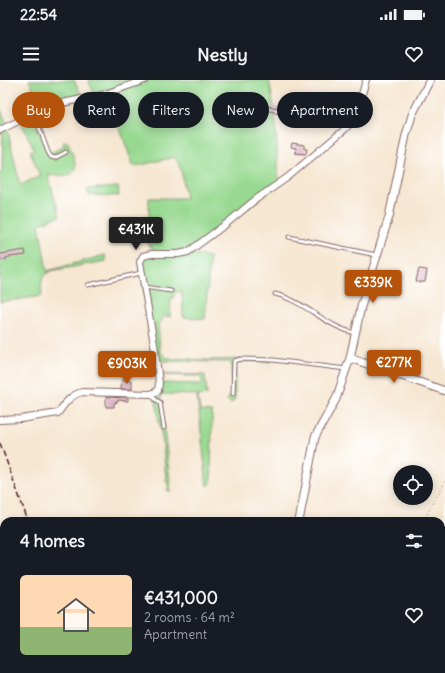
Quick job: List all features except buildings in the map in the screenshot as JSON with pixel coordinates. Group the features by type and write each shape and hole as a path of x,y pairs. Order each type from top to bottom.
{"street":[{"path":"65,102 102,95 144,80"},
{"path":"0,420 21,419 58,413 67,401 76,394 82,392 151,394 158,391 159,384 155,350 140,262 143,256 151,254 178,254 188,252 255,200 288,177 355,119 366,80"},
{"path":"300,517 315,437 336,399 350,358 361,307 378,256 389,216 406,135 412,115 430,80"},
{"path":"0,130 12,124"},
{"path":"350,358 445,391"}],"lane":[{"path":"39,128 51,157 55,158 66,152"},
{"path":"289,236 378,256"},
{"path":"88,285 142,273"},
{"path":"144,287 171,291"},
{"path":"275,294 290,299 338,327 349,332 356,333"},
{"path":"233,394 234,361 241,359 273,360 346,369"},
{"path":"151,394 160,402 164,428"}],"path":[{"path":"425,517 445,482"}],"green space":[{"path":"29,80 74,80 80,92 73,92 73,101 65,103 65,92 35,92"},
{"path":"88,80 269,80 275,113 279,184 188,253 210,257 205,319 183,317 182,292 174,292 174,298 171,298 170,317 165,316 158,325 160,352 167,358 208,360 270,360 270,362 245,361 235,363 235,398 231,403 227,400 232,392 231,362 159,361 160,374 205,375 207,395 198,396 200,411 212,412 211,483 207,486 197,395 162,394 161,399 171,492 167,490 169,487 166,480 163,445 156,401 151,394 158,391 159,383 203,384 199,376 158,375 143,284 143,256 153,254 152,247 149,247 149,198 186,198 181,169 175,157 136,166 133,165 120,128 130,128 130,92 93,92"},
{"path":"0,108 8,126 20,185 40,176 30,151 34,149 24,128 38,128 48,154 64,146 63,143 65,141 66,143 68,142 75,161 74,170 72,173 67,175 48,176 60,216 39,224 47,271 105,255 106,261 51,271 43,278 42,296 0,302 0,172 2,170 3,129 0,130"},
{"path":"118,187 119,196 89,195 87,189"}],"railway":[{"path":"0,443 27,517"}]}
